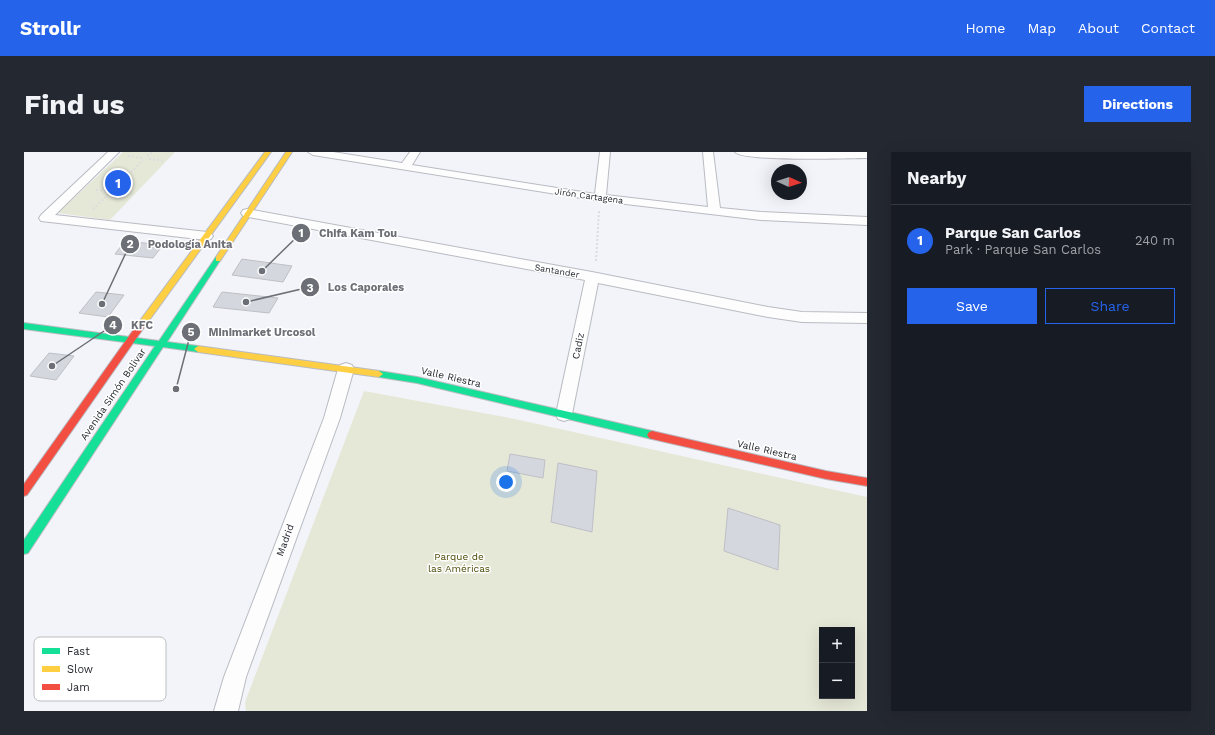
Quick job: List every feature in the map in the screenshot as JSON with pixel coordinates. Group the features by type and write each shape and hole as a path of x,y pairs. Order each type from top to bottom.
{"main road":[{"name":"Avenida Simón Bolivar","path":"24,492 130,340 268,152"},
{"name":"Avenida Simón Bolivar","path":"24,549 159,344 289,152"},
{"name":"Valle Riestra","path":"24,326 346,369 417,380 826,475 867,482"}],"street":[{"path":"114,152 45,218 206,236"},
{"name":"Jirón Cartagena","path":"313,152 600,198 715,212 800,219 867,221"},
{"path":"406,166 415,152"},
{"path":"600,198 605,152"},
{"path":"708,152 715,212"},
{"path":"740,152 770,155 867,155"},
{"name":"Santander","path":"247,214 592,277 768,312 802,317 867,318"},
{"name":"Cadiz","path":"564,414 592,277"},
{"name":"Madrid","path":"226,711 235,677 332,418 346,369"}],"path":[{"path":"152,152 148,157 164,160"},
{"path":"114,189 143,160"},
{"path":"115,192 132,194"},
{"path":"592,277 595,271 600,198"}],"green space":[{"path":"123,152 175,152 110,220 58,213"},
{"name":"Parque de las Américas","path":"364,391 515,419 867,497 867,711 246,711 245,702"}],"building":[{"path":"125,241 163,245 153,258 115,254"},
{"path":"242,259 292,266 283,282 232,275"},
{"path":"96,292 124,295 108,317 79,313"},
{"path":"222,292 278,298 269,313 213,307"},
{"path":"49,353 74,356 56,380 30,376"},
{"path":"510,454 545,460 543,478 507,471"},
{"path":"558,463 597,471 592,532 551,522"},
{"path":"728,508 780,525 778,570 724,551"}],"traffic: fast":[{"path":"24,549 218,259"},
{"path":"24,326 198,349"},
{"path":"379,374 417,380 652,435"}],"traffic: slow":[{"path":"142,324 268,152"},
{"path":"218,259 289,152"},
{"path":"198,349 379,374"}],"traffic: jam":[{"path":"24,492 142,324"},
{"path":"652,435 826,475 867,482"}],"place":[{"name":"Parque San Carlos","path":"118,183"},
{"name":"Chifa Kam Tou","path":"262,271"},
{"name":"Los Caporales","path":"246,302"},
{"name":"Podología Anita","path":"102,304"},
{"name":"KFC","path":"52,366"},
{"name":"Minimarket Urcosol","path":"176,389"}]}
